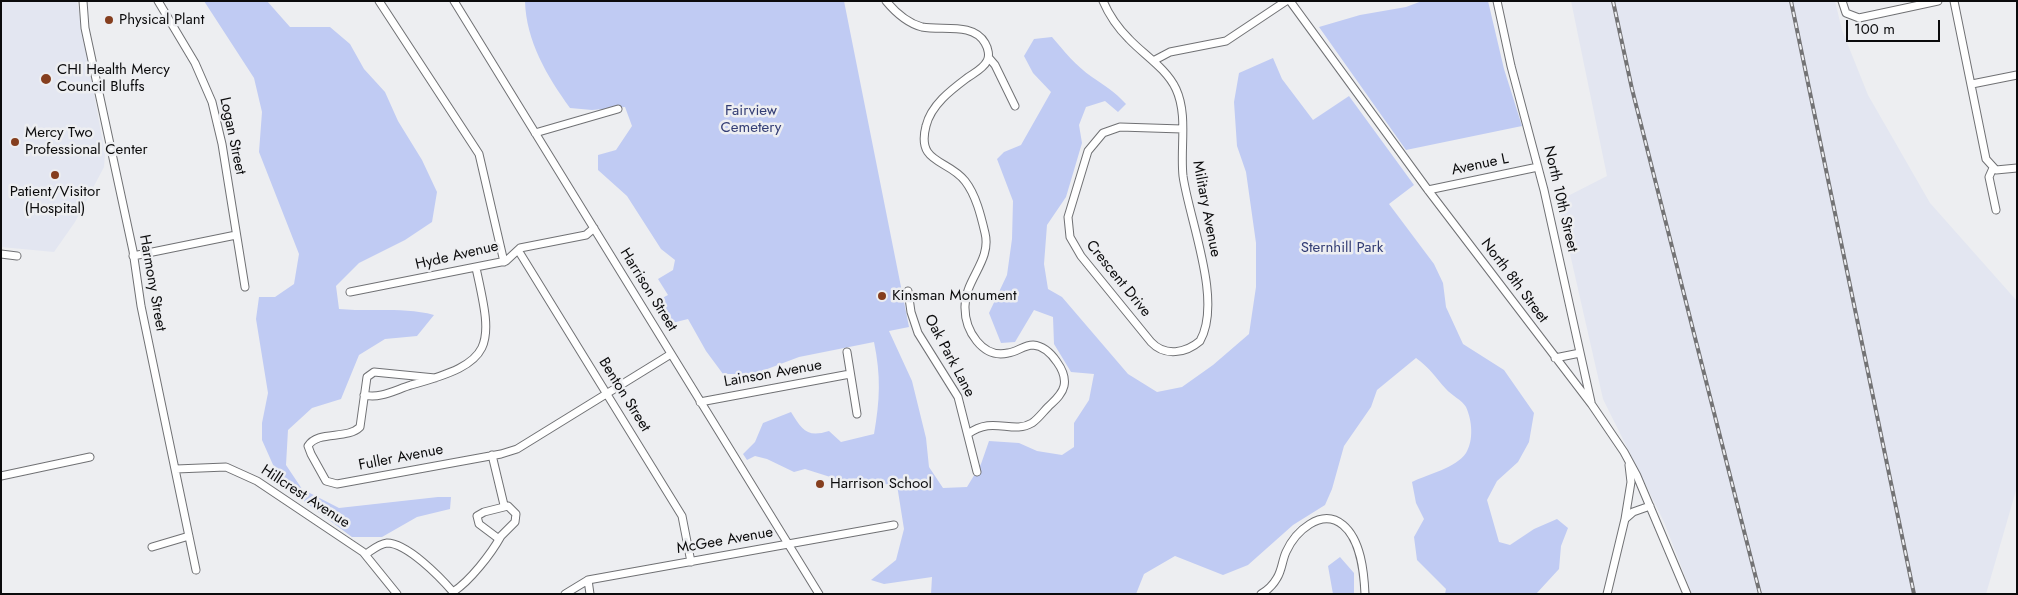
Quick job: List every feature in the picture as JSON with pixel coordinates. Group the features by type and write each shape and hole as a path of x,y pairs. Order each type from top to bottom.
{"street":[{"name":"Harmony Street","path":"83,1 84,28 133,256 141,306 196,570"},
{"name":"Logan Street","path":"158,1 194,63 212,102 222,144 245,287"},
{"path":"379,1 479,154 504,262"},
{"name":"Harrison Street","path":"454,1 819,594"},
{"path":"886,1 898,14 917,25 973,32 986,45 989,58 995,65 1015,106"},
{"name":"Military Avenue","path":"1103,1 1121,31 1167,75 1177,90 1181,106 1184,177 1204,264 1207,295 1202,338 1196,344 1184,349"},
{"path":"1153,62 1170,52 1226,41 1286,1"},
{"name":"North 8th Street","path":"1290,1 1428,190 1592,405 1628,460 1650,506 1687,594"},
{"name":"North 10th Street","path":"1497,1 1511,66 1538,167 1592,405"},
{"path":"1842,1 1844,11 1849,16 1868,16 1938,1"},
{"path":"1954,1 1986,160 1993,168 2002,171 2017,168"},
{"path":"968,434 982,425 1021,426 1032,423 1059,396 1065,380 1062,370 1054,358 1040,346 1028,346 1008,353 994,353 983,348 974,337 967,321 965,298 970,281 986,252 986,235 968,184 961,176 931,158 925,147 926,126 932,113 947,94 980,68 989,58"},
{"path":"1972,84 2017,75"},
{"path":"535,133 618,109"},
{"name":"Crescent Drive","path":"1182,129 1120,127 1110,129 1096,138 1088,151 1070,208 1068,222 1070,237 1081,256 1156,348 1165,352 1184,349"},
{"name":"Avenue L","path":"1428,190 1538,167"},
{"path":"1993,168 1989,177 1996,210"},
{"name":"Hyde Avenue","path":"350,292 504,262 518,250 586,235 594,228"},
{"path":"133,256 236,235"},
{"name":"Benton Street","path":"518,250 682,516 691,562"},
{"path":"1,254 16,256"},
{"path":"364,395 378,396 458,371 470,363 484,342 486,316 476,268"},
{"name":"Oak Park Lane","path":"908,291 911,312 918,333 958,397 977,472"},
{"path":"847,352 857,414"},
{"path":"1555,358 1580,353"},
{"name":"Fuller Avenue","path":"435,378 374,372 366,377 361,424 357,430 314,440 308,446 329,484 518,449 671,354"},
{"name":"Lainson Avenue","path":"700,402 850,374"},
{"path":"492,455 504,505"},
{"path":"1,476 90,457"},
{"path":"1607,594 1625,519 1631,482 1628,460"},
{"name":"Hillcrest Avenue","path":"176,469 216,466 245,474 366,554 397,594"},
{"path":"366,554 382,544 398,546 428,567 453,592 493,550 516,518 512,508 504,505 477,516 479,524 500,539"},
{"path":"1625,519 1633,512 1650,506"},
{"path":"1260,594 1270,587 1277,578 1292,542 1311,523 1326,519 1341,524 1353,538 1361,561 1365,594"},
{"name":"McGee Avenue","path":"565,594 588,580 894,525"},
{"path":"152,547 189,536"},
{"path":"588,580 590,594"}],"shaded area":[{"name":"CHI Health Mercy Council Bluffs","path":"1,1 77,1 105,154 104,167 75,222 54,252 1,247"},
{"path":"1571,1 1835,1 1842,30 1868,95 1930,203 2017,301 2017,487 1986,594 1692,594 1664,522 1603,399 1558,201 1607,176"}],"green space":[{"path":"204,1 267,1 290,27 330,27 350,44 364,69 385,92 398,121 422,160 437,192 432,222 405,240 359,263 336,286 339,309 399,310 434,315 417,336 385,339 359,355 341,399 312,408 288,430 286,465 302,489 339,508 451,497 450,509 417,517 382,537 352,537 282,485 262,440 262,423 268,393 256,319 259,297 275,297 294,284 299,254 259,152 262,112 254,78"},
{"path":"525,1 844,1 909,327 889,331 912,381 926,438 929,467 943,488 967,487 981,464 989,441 1019,443 1037,451 1062,455 1074,447 1074,423 1089,400 1094,374 1071,372 1054,344 1053,317 1034,310 1015,342 1001,343 989,313 1007,275 1012,239 1013,201 997,159 1004,152 1021,145 1051,92 1033,73 1024,56 1034,39 1052,37 1081,68 1114,92 1126,104 1118,112 1105,101 1086,107 1079,125 1082,143 1066,197 1047,225 1044,264 1048,289 1062,297 1128,374 1157,392 1182,387 1213,365 1249,334 1256,287 1256,243 1246,172 1237,146 1234,102 1239,73 1273,58 1282,79 1313,120 1349,96 1414,185 1389,204 1434,264 1443,283 1446,307 1463,344 1504,370 1534,413 1529,442 1518,462 1497,481 1487,500 1499,542 1510,545 1534,529 1557,519 1568,528 1561,546 1559,569 1536,594 1445,594 1446,589 1417,560 1414,537 1424,519 1416,503 1412,482 1456,463 1469,448 1471,430 1470,418 1464,404 1448,391 1429,369 1416,358 1377,390 1371,407 1344,446 1332,489 1325,505 1293,525 1248,565 1223,575 1175,556 1144,574 1136,594 931,594 932,577 884,584 871,580 896,560 904,529 897,485 843,481 805,469 794,472 767,459 755,456 747,460 743,454 755,442 763,423 791,412 798,424 806,431 815,434 829,431 841,442 874,434 879,388 874,342 799,357 754,374 723,374 706,351 688,319 664,325 651,304 668,295 658,279 673,270 675,260 661,249 627,196 598,170 598,155 616,150 632,126 625,107 592,110 570,108 553,83 539,57 529,30"},
{"path":"1422,1 1488,1 1504,69 1522,126 1406,150 1319,27 1360,15 1406,7"},
{"path":"1340,557 1354,573 1354,594 1333,594 1328,566"}],"railway":[{"path":"1613,1 1632,89 1760,594"},
{"path":"1791,1 1914,594"}],"place":[{"name":"Physical Plant","path":"109,20"},
{"name":"CHI Health Mercy Council Bluffs","path":"46,79"},
{"name":"Mercy Two Professional Center","path":"15,142"},
{"name":"Patient/Visitor (Hospital)","path":"55,175"},
{"name":"Kinsman Monument","path":"882,296"},
{"name":"Harrison School","path":"820,484"}],"park label":[{"name":"Fairview Cemetery","path":"751,120"},
{"name":"Sternhill Park","path":"1342,248"}]}
